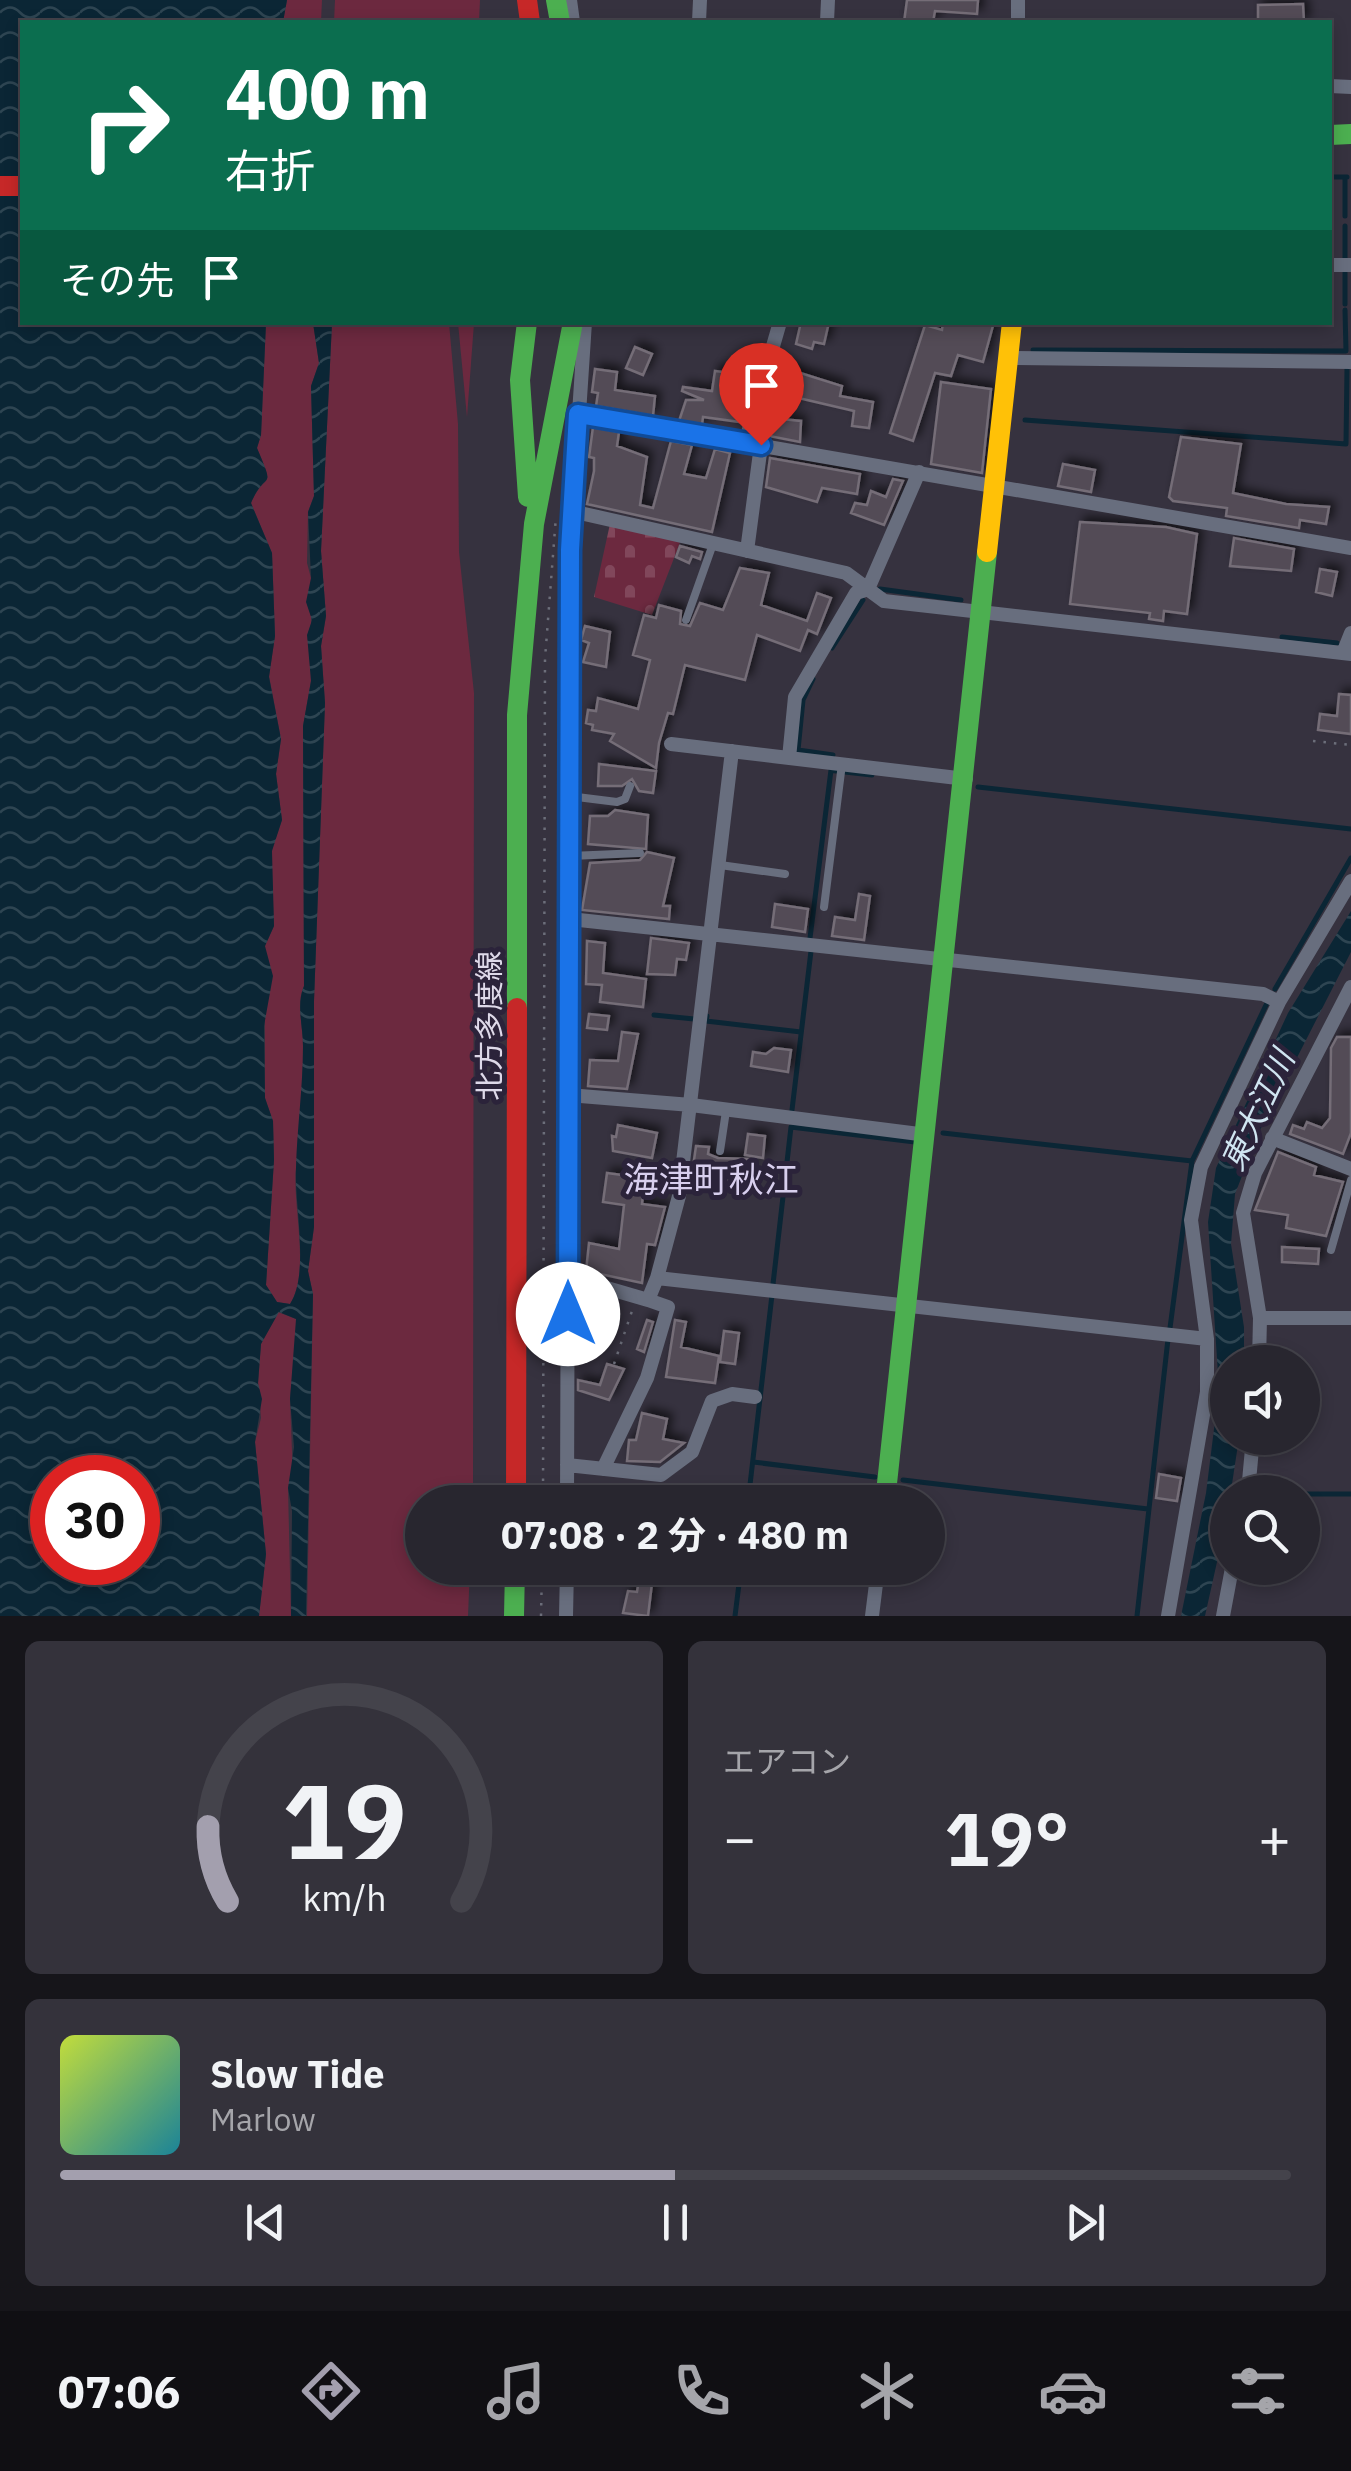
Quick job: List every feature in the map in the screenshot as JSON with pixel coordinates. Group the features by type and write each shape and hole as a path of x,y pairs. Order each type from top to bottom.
{"main road":[{"path":"527,325 520,380 530,550"},
{"path":"530,550 572,325"},
{"path":"887,1485 1012,358 1012,325"},
{"name":"北方多度線","path":"516,1485 517,716 530,550"},
{"path":"514,1616 515,1585"}],"street":[{"path":"567,1485 570,856 564,508 578,414 585,325"},
{"path":"745,442 779,325"},
{"path":"1012,358 1351,362"},
{"path":"578,414 1351,548"},
{"path":"747,551 761,445"},
{"path":"789,758 795,698 856,593 868,589 918,472"},
{"path":"564,508 846,573 884,601 1347,653 1351,633"},
{"path":"670,744 966,779"},
{"path":"642,1299 657,1278 679,1196 732,751"},
{"path":"1168,1616 1208,1392 1207,1339 1192,1220 1201,1167 1279,1002 1351,881"},
{"path":"570,919 1263,994 1279,1002"},
{"path":"1259,1345 1260,1318 1242,1212 1272,1138 1351,987"},
{"path":"568,1095 691,1105 927,1135"},
{"path":"1272,1138 1351,1169"},
{"path":"569,1276 668,1307 647,1378 603,1469"},
{"path":"657,1278 1207,1339"},
{"path":"1260,1318 1351,1318"},
{"path":"567,1466 662,1474 692,1452 712,1401 732,1394 755,1396"},
{"path":"566,1585 566,1616"},
{"path":"872,1616 876,1585"},
{"path":"1223,1616 1229,1585"}],"lane":[{"path":"686,620 714,543"},
{"path":"824,907 842,764"},
{"path":"569,796 617,802 625,799 630,786"},
{"path":"570,856 640,853"},
{"path":"720,865 785,874"},
{"path":"720,1151 726,1110"},
{"path":"1331,1250 1351,1180"}],"path":[{"path":"543,1485 546,659 564,508"},
{"path":"1313,740 1351,746"},
{"path":"614,1364 642,1299"},
{"path":"541,1616 542,1585"}],"green space":[{"path":"287,0 322,0 321,20 283,20"},
{"path":"335,0 480,0 479,20 334,20"},
{"path":"266,325 313,325 319,363 311,386 314,496 308,512 307,563 311,578 311,681 303,726 303,1061 295,1183 300,1256 296,1290 290,1304 277,1302 266,1285 274,1160 273,1121 265,1098 265,946 274,926 271,851 282,820 276,774 281,739 269,676 275,636 272,553 251,503 267,480 257,448 261,435"},
{"path":"332,325 449,325 458,424 459,552 474,693 473,1485 405,1485 405,1585 469,1585 468,1616 307,1616 313,1294 308,1271 314,1227 314,1001 325,703 321,646 326,616 321,551"},
{"path":"458,325 474,325 467,417"},
{"path":"610,524 681,540 652,615 594,597"},
{"path":"278,1312 296,1319 297,1329 290,1399 293,1478 288,1488 291,1616 259,1616 266,1554 255,1442 261,1418 258,1384 261,1344"}],"water":[{"path":"0,0 287,0 283,20 20,20 20,325 266,325 261,435 257,448 267,479 251,503 272,553 275,636 269,677 281,739 276,774 282,820 272,851 274,926 265,946 273,976 264,1026 265,1098 273,1121 274,1160 266,1285 277,1302 290,1304 296,1291 300,1257 296,1168 303,1061 303,726 311,681 307,635 312,620 306,602 311,578 308,512 314,496 311,386 319,363 313,325 332,325 321,551 326,616 321,646 325,703 314,1001 314,1227 308,1271 313,1294 306,1616 291,1616 292,1511 288,1488 294,1447 290,1399 296,1319 279,1312 261,1344 258,1383 262,1399 255,1442 266,1554 259,1616 0,1616"},
{"name":"東大江川","path":"1351,911 1351,952 1260,1130 1235,1194 1231,1244 1244,1345 1216,1345 1208,1222 1216,1168 1288,1013"},
{"path":"1211,1455 1236,1455 1233,1475 1210,1475 1212,1585 1205,1616 1181,1616"}],"building":[{"path":"907,0 978,0 977,14 935,11 933,20 904,20"},
{"path":"1303,4 1304,20 1258,20 1258,5"},
{"path":"800,325 828,325 824,344 814,342 812,349 796,344"},
{"path":"925,325 942,330 943,325 993,325 983,362 958,355 951,376 935,373 913,441 890,433"},
{"path":"635,347 652,354 643,375 626,368"},
{"path":"778,366 842,386 840,396 873,402 869,428 852,426 854,411 773,392"},
{"path":"595,369 617,372 615,390 655,396 653,416 596,406 598,393 592,392"},
{"path":"715,371 739,374 736,395 745,396 740,422 703,417 702,425 679,421 686,400 704,400 682,391 683,387 712,391"},
{"path":"941,382 991,389 982,473 931,464"},
{"path":"766,410 772,412 770,418 801,421 800,442 759,434"},
{"path":"593,427 619,432 617,446 647,457 640,505 653,508 671,441 692,445 684,474 706,478 715,449 730,453 712,532 587,504 594,471 594,458 589,457"},
{"path":"1181,437 1241,444 1233,493 1286,504 1329,507 1326,524 1300,520 1299,528 1226,516 1227,508 1173,501 1169,497"},
{"path":"770,458 860,474 857,494 822,488 817,502 766,487"},
{"path":"1063,464 1095,470 1091,492 1058,486"},
{"path":"893,479 903,481 884,525 851,513 855,503 867,505 871,491 886,497"},
{"path":"1080,522 1166,527 1197,534 1187,614 1164,611 1163,621 1149,619 1150,613 1070,604"},
{"path":"1234,538 1294,549 1291,571 1230,566"},
{"path":"680,546 702,552 700,559 692,556 689,563 676,557"},
{"path":"740,568 769,573 761,605 807,621 817,593 831,598 817,634 808,630 800,651 757,635 745,680 685,665 673,714 668,713 659,743 656,768 610,741 614,734 592,730 593,725 586,723 588,710 596,711 598,698 638,709 650,660 633,655 644,615 656,618 659,605 681,611 680,624 690,626 700,603 723,610"},
{"path":"1320,569 1337,572 1332,596 1316,592"},
{"path":"585,626 610,632 606,667 583,662 589,643 581,640"},
{"path":"1339,694 1351,695 1351,734 1318,730 1320,714 1337,716"},
{"path":"599,764 656,771 653,793 639,791 632,779 622,786 598,786"},
{"path":"615,810 648,815 646,849 588,844 590,816 608,816"},
{"path":"647,852 674,858 663,906 670,906 669,919 582,910 590,863 640,860"},
{"path":"859,894 870,896 864,940 832,936 835,917 855,920"},
{"path":"775,904 808,909 805,932 772,927"},
{"path":"651,938 689,943 686,960 677,959 675,975 647,974"},
{"path":"587,941 605,943 603,973 646,979 643,1007 600,1002 602,985 586,984"},
{"path":"589,1014 609,1016 607,1030 587,1028"},
{"path":"622,1032 638,1034 627,1089 588,1086 590,1060 618,1061"},
{"path":"1337,1037 1351,1037 1351,1133 1343,1154 1290,1134 1293,1125 1304,1129 1307,1122 1322,1128 1330,1118 1331,1048"},
{"path":"774,1048 791,1050 788,1072 751,1066 753,1052 766,1054"},
{"path":"618,1125 657,1133 652,1158 613,1151 612,1136 616,1137"},
{"path":"748,1134 765,1136 763,1158 745,1155"},
{"path":"696,1146 709,1147 708,1154 718,1158 749,1159 745,1188 701,1182 703,1169 693,1167"},
{"path":"1278,1152 1316,1167 1314,1175 1343,1182 1326,1236 1286,1228 1288,1215 1255,1210"},
{"path":"607,1173 645,1178 642,1204 665,1207 655,1245 647,1244 642,1283 586,1271 589,1243 619,1249 624,1205 603,1202"},
{"path":"1282,1247 1319,1249 1318,1264 1282,1262"},
{"path":"647,1320 653,1322 644,1352 637,1349"},
{"path":"675,1320 686,1322 681,1347 719,1356 715,1383 666,1377"},
{"path":"724,1331 739,1333 735,1364 720,1362"},
{"path":"607,1364 624,1369 609,1400 578,1390 578,1380 600,1385"},
{"path":"642,1413 667,1419 663,1439 684,1443 660,1462 627,1461 629,1440 636,1440"},
{"path":"1159,1474 1181,1478 1177,1501 1156,1498"},
{"path":"638,1585 652,1585 648,1616 623,1613 628,1591 637,1592"}],"waterway":[{"path":"1332,177 1347,177"},
{"path":"1345,177 1345,216"},
{"path":"1345,226 1345,258"},
{"path":"1345,273 1345,304"},
{"path":"1033,350 1346,351 1345,310"},
{"path":"1025,420 1346,444 1347,369"},
{"path":"880,589 961,600"},
{"path":"832,648 863,600"},
{"path":"1282,637 1337,643"},
{"path":"813,679 803,700 798,750 833,755"},
{"path":"810,938 831,770 836,771"},
{"path":"845,772 872,775"},
{"path":"978,787 1351,829"},
{"path":"1275,989 1351,858"},
{"path":"792,1110 811,951"},
{"path":"1170,1328 1192,1161 1267,1003"},
{"path":"654,1015 694,1019"},
{"path":"707,1016 706,1021 801,1032"},
{"path":"773,1284 791,1127 915,1142"},
{"path":"943,1133 1192,1161"},
{"path":"750,1485 772,1295"},
{"path":"1137,1616 1168,1339"},
{"path":"753,1462 875,1477"},
{"path":"903,1480 1148,1509"},
{"path":"1320,1494 1351,1494"},
{"path":"735,1616 739,1585"}],"traffic: fast":[{"path":"556,0 560,20"},
{"path":"1332,135 1351,134"},
{"path":"527,325 520,380 528,497"},
{"path":"517,1008 517,715 534,524 572,325"},
{"path":"887,1485 987,552"},
{"path":"514,1616 515,1585"}],"traffic: slow":[{"path":"987,552 1012,325"}],"traffic: jam":[{"path":"527,0 530,20"},
{"path":"0,186 20,186"},
{"path":"516,1485 517,1008"}],"district":[{"name":"海津町秋江","path":"711,1179"}],"route":[{"path":"568,1314 570,511 578,414 761,445"}]}
